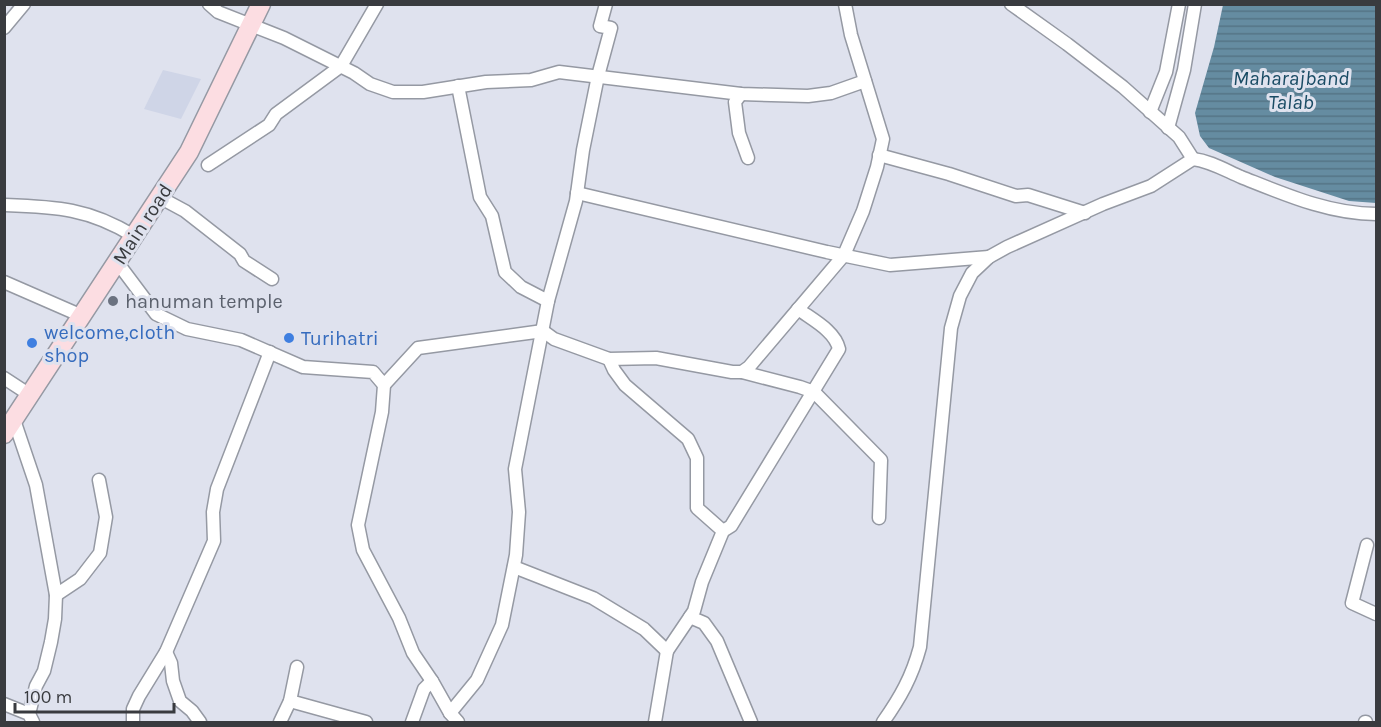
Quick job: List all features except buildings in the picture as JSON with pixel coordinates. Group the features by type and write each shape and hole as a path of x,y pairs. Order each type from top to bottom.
{"street":[{"path":"4,28 24,4"},
{"path":"209,4 218,12 284,38 341,66 369,84 393,92 423,92 486,82 531,80 560,72 741,94 808,96 831,93 865,81"},
{"name":"Main road","path":"9,427 189,152 261,4"},
{"path":"208,165 269,125 276,114 341,66 377,4"},
{"path":"606,4 600,26 610,28 583,150 577,193 548,301 543,331 515,469 519,512 514,567 502,625 477,680 454,718 412,653 399,618 363,550 358,525 382,412 384,385 418,348 543,331 554,339 609,359 656,358 717,370 742,372 800,387 814,393 881,460 879,518"},
{"path":"742,372 844,255 863,211 879,155 883,139 851,35 845,4"},
{"path":"1011,4 1123,87 1179,137 1193,159"},
{"path":"1150,112 1166,72 1179,4"},
{"path":"1168,128 1184,70 1195,4"},
{"path":"458,86 480,197 492,216 505,272 522,287 548,301"},
{"path":"741,94 735,102 739,134 748,158"},
{"path":"879,155 949,174 1016,196 1028,195 1084,213"},
{"path":"883,723 897,703 914,670 920,647 951,328 960,296 972,273 989,257 1007,247 1151,186 1193,159 1207,161 1300,201 1363,214 1377,214"},
{"path":"577,193 890,265 989,257"},
{"path":"159,197 185,211 240,254 244,261 272,279"},
{"path":"4,205 42,205 88,213 134,236"},
{"path":"117,262 156,314 187,328 241,340 303,367 373,372 384,385"},
{"path":"4,282 82,316"},
{"path":"655,723 668,651 694,611 702,582 723,531 731,526 839,349 831,334 798,309"},
{"path":"133,723 133,709 166,652 214,541 213,512 218,489 270,352"},
{"path":"609,359 625,385 688,439 697,458 697,508 723,531"},
{"path":"4,378 30,395"},
{"path":"4,704 31,718 36,686 44,671 51,642 56,595 36,485 9,427"},
{"path":"56,595 80,579 100,553 106,517 99,480"},
{"path":"1367,545 1352,603 1377,614"},
{"path":"514,567 593,598 644,629 668,651"},
{"path":"690,617 704,623 717,641 751,723"},
{"path":"166,652 180,701 192,711 200,723"},
{"path":"280,723 290,701 297,667"},
{"path":"412,723 424,689 432,681"},
{"path":"290,701 366,723"}],"shaded area":[{"path":"163,70 201,79 181,119 144,109"}],"water":[{"name":"Maharajband Talab","path":"1223,5 1376,5 1376,203 1349,201 1275,177 1209,148 1200,136 1195,113 1214,47"}],"place":[{"name":"hanuman temple","path":"113,301"},
{"name":"Turihatri","path":"289,338"},
{"name":"welcome,cloth shop","path":"32,343"}]}
